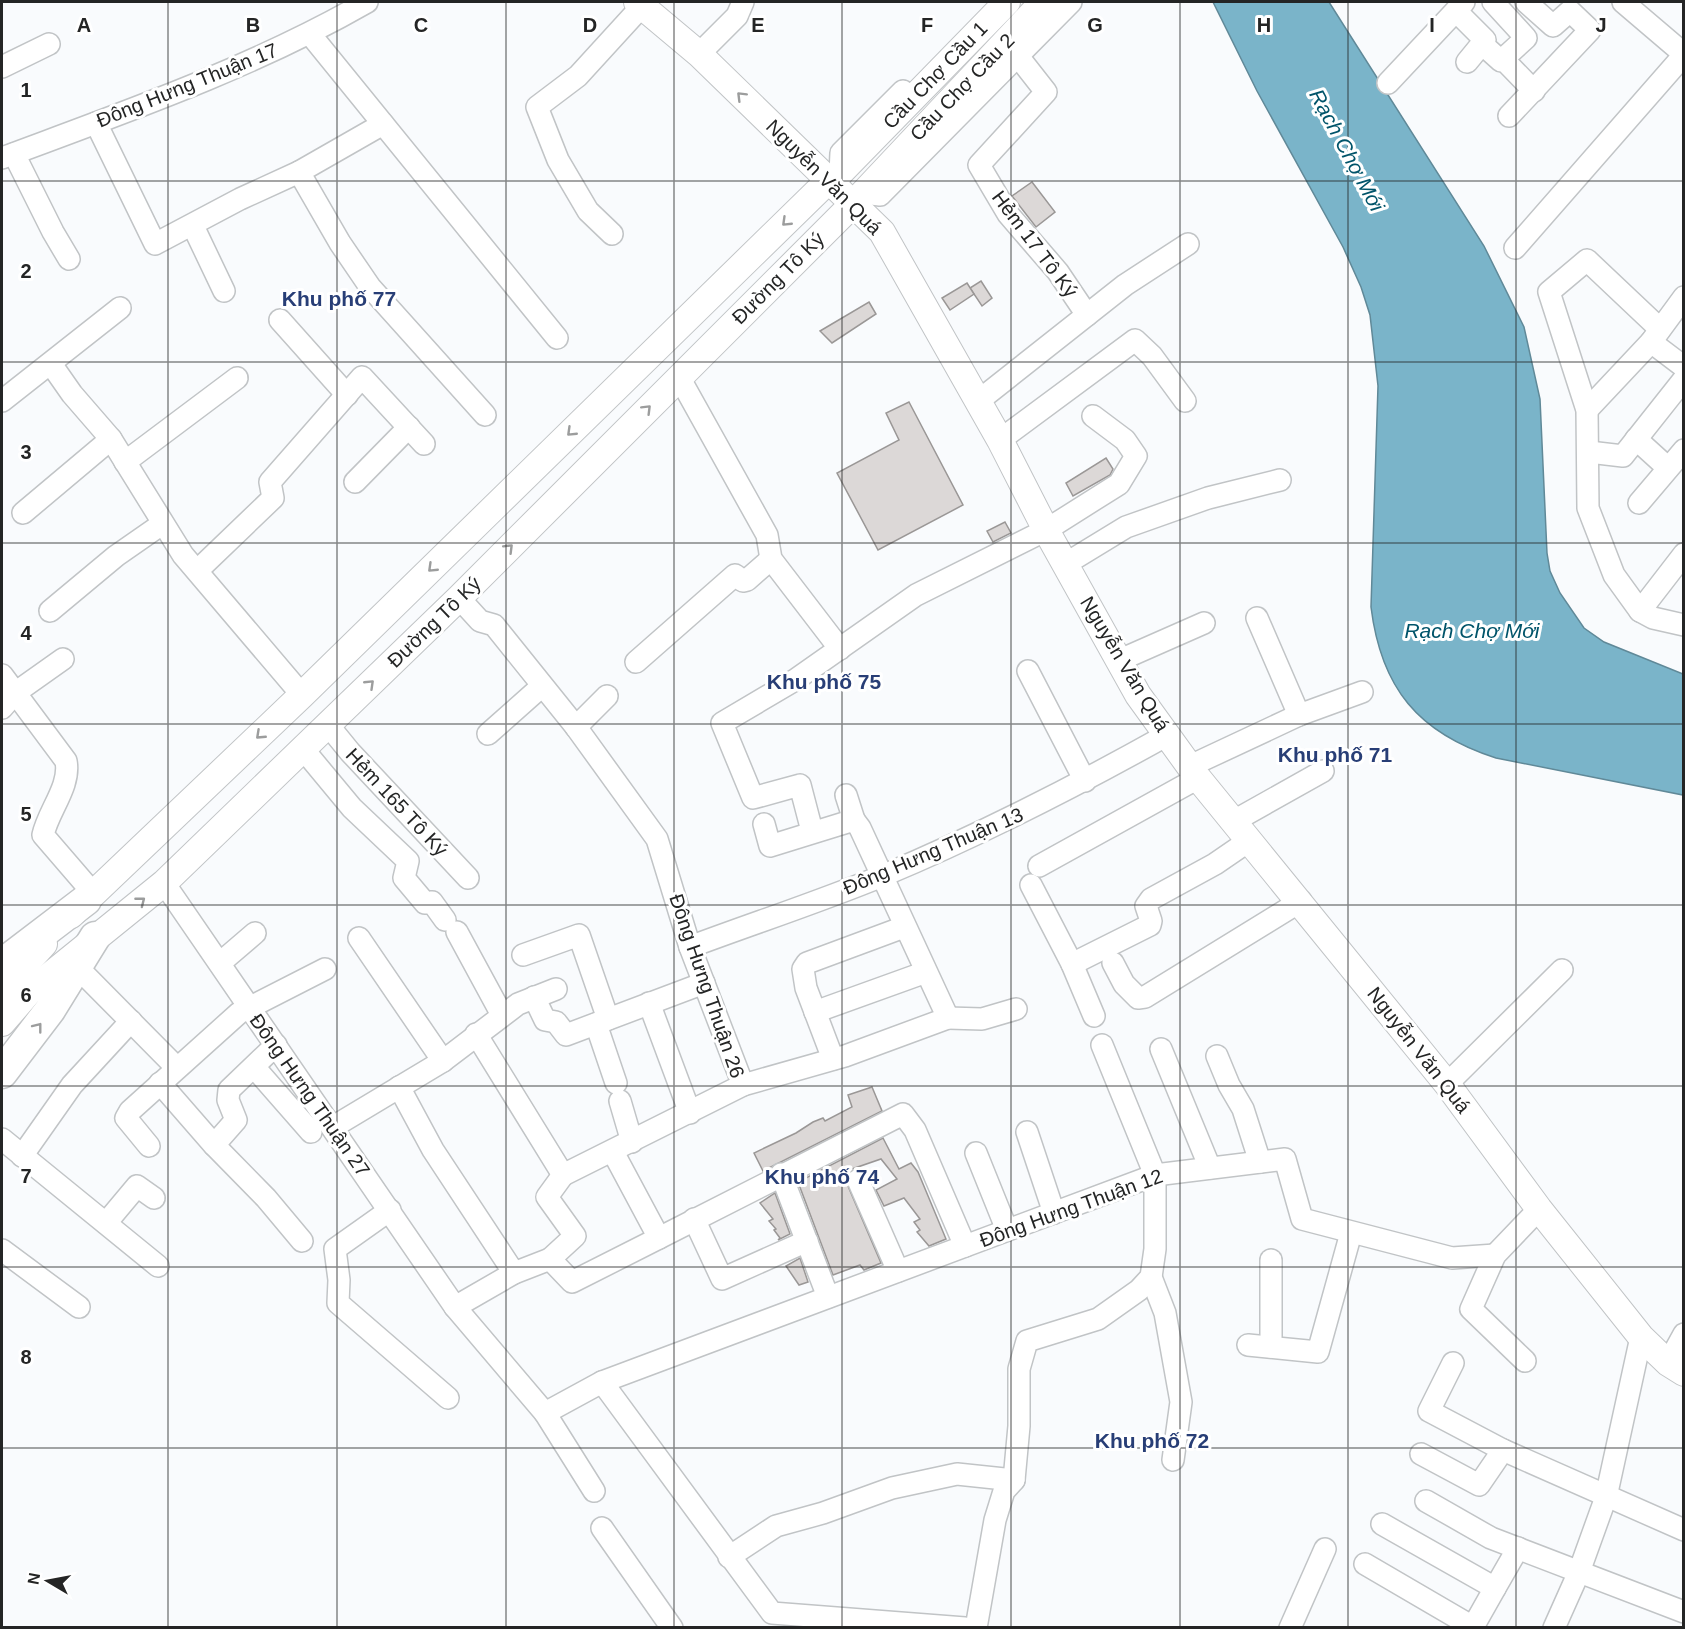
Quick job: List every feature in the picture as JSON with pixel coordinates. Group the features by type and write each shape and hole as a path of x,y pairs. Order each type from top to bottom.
{"highway":[{"path":"2,964 89,896"},
{"path":"2,1073 50,1010 95,937"}],"main road":[{"name":"Cầu Chợ Cầu 1","path":"834,177 1006,2"},
{"name":"Cầu Chợ Cầu 2","path":"857,199 1043,2"},
{"name":"Nguyễn Văn Quá","path":"639,4 699,54 857,199 882,232 1000,440 1046,530 1067,563 1138,695 1194,772 1301,901 1447,1084 1539,1209 1641,1337 1676,1368"},
{"name":"Đường Tô Ký","path":"2,990 89,896 302,695 834,177"},
{"name":"Đường Tô Ký","path":"2,1023 28,993 164,883 459,598 857,199"},
{"path":"302,695 328,724"}],"street":[{"name":"Đông Hưng Thuận 17","path":"8,156 96,123 310,34 367,2"},
{"path":"699,54 737,16 743,2"},
{"path":"834,177 841,153 992,2"},
{"path":"857,199 880,195 1071,2"},
{"path":"1482,44 1501,61 1526,38 1493,2"},
{"path":"1509,116 1590,30 1570,11 1553,26 1526,2"},
{"path":"1515,248 1683,55 1623,2"},
{"path":"612,234 588,211 582,201 558,160 537,107 578,76 639,4"},
{"path":"1388,83 1460,6 1485,40 1467,62"},
{"path":"310,34 557,339"},
{"path":"2,67 49,44"},
{"name":"Hẻm 17 Tô Ký","path":"1017,55 1046,92 979,165 1008,214 1058,272 1087,315"},
{"path":"1503,59 1533,90"},
{"path":"96,123 155,244 193,226 240,199 299,172 383,124"},
{"path":"8,156 69,259"},
{"path":"299,172 340,243 370,287 485,415"},
{"path":"193,226 224,291"},
{"path":"977,402 1125,285 1188,244"},
{"path":"1683,367 1587,260 1549,292 1587,410 1588,508 1614,575 1640,611 1653,618 1683,625"},
{"path":"1587,410 1656,335 1683,297"},
{"path":"2,401 120,308"},
{"path":"280,320 347,394"},
{"path":"1000,440 1135,340 1152,356 1185,400"},
{"path":"51,364 72,394 111,439 183,555 302,695"},
{"path":"198,570 273,498 270,482 362,377 424,444"},
{"path":"679,377 767,536 771,559 840,649"},
{"path":"125,462 237,378"},
{"path":"1589,452 1623,456 1683,379"},
{"path":"812,831 800,785 753,798 722,723 795,680 916,595 1046,530 1119,484 1136,456 1125,440 1093,416"},
{"path":"355,482 409,427"},
{"path":"23,513 111,439"},
{"path":"1636,439 1668,468"},
{"path":"1639,503 1683,450"},
{"path":"1067,563 1126,527 1208,498 1280,480"},
{"path":"50,611 116,556 162,524"},
{"path":"1640,611 1683,554"},
{"path":"636,662 735,575 743,581 747,580 771,559"},
{"name":"Đông Hưng Thuận 26","path":"459,598 480,621 494,625 576,727 657,838 690,947 743,1085 563,1175"},
{"path":"1257,618 1299,715"},
{"path":"1120,660 1204,623"},
{"path":"8,701 63,659"},
{"path":"1028,671 1085,781"},
{"path":"2,675 8,701 66,761 68,771 46,820 43,835 89,896"},
{"path":"488,734 542,686"},
{"path":"1094,1016 1035,875 1194,772 1299,715 1362,692"},
{"path":"576,727 607,696"},
{"name":"Hẻm 165 Tô Ký","path":"328,724 350,752 468,878"},
{"name":"Đông Hưng Thuận 13","path":"690,947 880,876 997,825 1085,781 1167,735"},
{"path":"303,749 352,808 408,861 404,878 425,903 432,902 451,926 502,1015"},
{"path":"1234,821 1323,771"},
{"path":"846,795 854,820 860,828 880,876 948,1018"},
{"path":"764,824 770,846 812,831 854,820"},
{"path":"1072,964 1146,928 1151,921 1146,906 1151,899 1215,864 1250,840"},
{"name":"Đông Hưng Thuận 27","path":"164,883 455,1307 545,1413 594,1491"},
{"path":"1113,963 1132,994 1138,998 1145,997 1301,901"},
{"path":"833,1059 802,975 807,963 904,927"},
{"path":"220,963 255,933"},
{"path":"523,955 579,935 632,1142"},
{"path":"359,938 443,1061"},
{"path":"77,967 176,1067"},
{"path":"149,1146 126,1116 176,1067 239,1012 326,969"},
{"path":"1447,1084 1562,970"},
{"path":"815,1011 926,972"},
{"path":"534,998 545,1020 556,1022 566,1035 704,983"},
{"path":"333,1127 443,1061 518,1004 556,989"},
{"path":"649,1003 690,1113"},
{"path":"743,1085 833,1059 948,1018 982,1019 1016,1009"},
{"path":"22,1156 72,1085 130,1021"},
{"path":"455,1307 514,1273 550,1259 575,1236 547,1197 563,1175 476,1034"},
{"path":"214,1145 236,1120 228,1100 230,1090 276,1045"},
{"path":"1102,1045 1155,1174 1155,1249 1151,1277 1165,1313 1181,1401 1173,1460"},
{"path":"1161,1049 1210,1168"},
{"path":"1217,1056 1229,1085 1243,1109 1260,1162"},
{"path":"254,1067 311,1132"},
{"path":"160,1083 214,1145 266,1198 302,1241"},
{"path":"399,1087 433,1150 514,1273"},
{"path":"550,1259 572,1282 898,1115 906,1115 947,1200 965,1246"},
{"path":"1027,1132 1053,1213"},
{"path":"2,1139 158,1266"},
{"path":"613,1152 658,1238"},
{"path":"976,1154 1007,1230"},
{"name":"Đông Hưng Thuận 12","path":"545,1413 602,1382 1155,1174 1285,1159 1302,1219 1452,1258 1495,1256"},
{"path":"781,1174 828,1297"},
{"path":"858,1180 898,1271"},
{"path":"105,1223 137,1186 154,1198"},
{"path":"1525,1361 1471,1310 1495,1256 1539,1209"},
{"path":"390,1210 335,1249 339,1280 338,1303 448,1398"},
{"path":"694,1219 722,1279 807,1241"},
{"path":"1248,1345 1318,1352 1351,1233"},
{"path":"2,1250 79,1307"},
{"path":"1271,1260 1271,1347"},
{"path":"976,1628 995,1520 1004,1491 1014,1480 1019,1426 1019,1369 1027,1341 1098,1319 1139,1290 1151,1277"},
{"path":"1676,1368 1683,1334"},
{"path":"1554,1628 1579,1572 1606,1497 1641,1337"},
{"path":"1453,1363 1429,1411 1503,1450 1683,1530"},
{"path":"602,1382 772,1613 829,1623 965,1628"},
{"path":"1421,1454 1479,1485 1503,1450"},
{"path":"729,1557 776,1526 823,1513 892,1488 957,1474 1014,1480"},
{"path":"1426,1501 1465,1525 1518,1548 1683,1612"},
{"path":"1382,1524 1495,1588"},
{"path":"602,1528 672,1628"},
{"path":"1365,1564 1473,1627 1518,1548"},
{"path":"1290,1628 1325,1549"}],"water":[{"name":"Rạch Chợ Mới","path":"1213,2 1329,2 1484,246 1524,327 1540,399 1547,553 1550,571 1560,593 1584,628 1604,642 1683,674 1683,795 1496,758 1469,748 1425,721 1394,684 1376,636 1371,607 1378,386 1370,315 1361,287 1343,247 1257,91"}],"building":[{"path":"1032,182 1055,212 1036,227 1012,196"},
{"path":"981,281 992,298 982,306 970,288"},
{"path":"967,283 974,294 950,310 942,298"},
{"path":"869,302 876,314 832,343 820,331"},
{"path":"909,402 963,505 878,550 837,473 899,440 886,413"},
{"path":"1106,458 1113,469 1110,475 1073,496 1066,483"},
{"path":"1005,522 1011,533 993,542 987,531"},
{"path":"872,1087 882,1111 763,1171 754,1153 796,1133 813,1122 823,1118 825,1121 852,1107 848,1095"},
{"path":"883,1138 899,1169 911,1163 918,1172 946,1239 929,1246 917,1232 920,1230 914,1222 920,1219 904,1198 884,1206 876,1190 897,1179 881,1159 852,1169 845,1179 881,1263 864,1270 860,1265 833,1275 798,1182"},
{"path":"775,1193 790,1234 778,1240 780,1238 774,1230 776,1229 769,1221 773,1219 760,1203"},
{"path":"800,1258 808,1282 799,1285 786,1266"}],"district":[{"name":"Khu phố 77","path":"339,298"},
{"name":"Khu phố 75","path":"824,681"},
{"name":"Khu phố 71","path":"1335,754"},
{"name":"Khu phố 74","path":"822,1176"},
{"name":"Khu phố 72","path":"1152,1440"}]}
